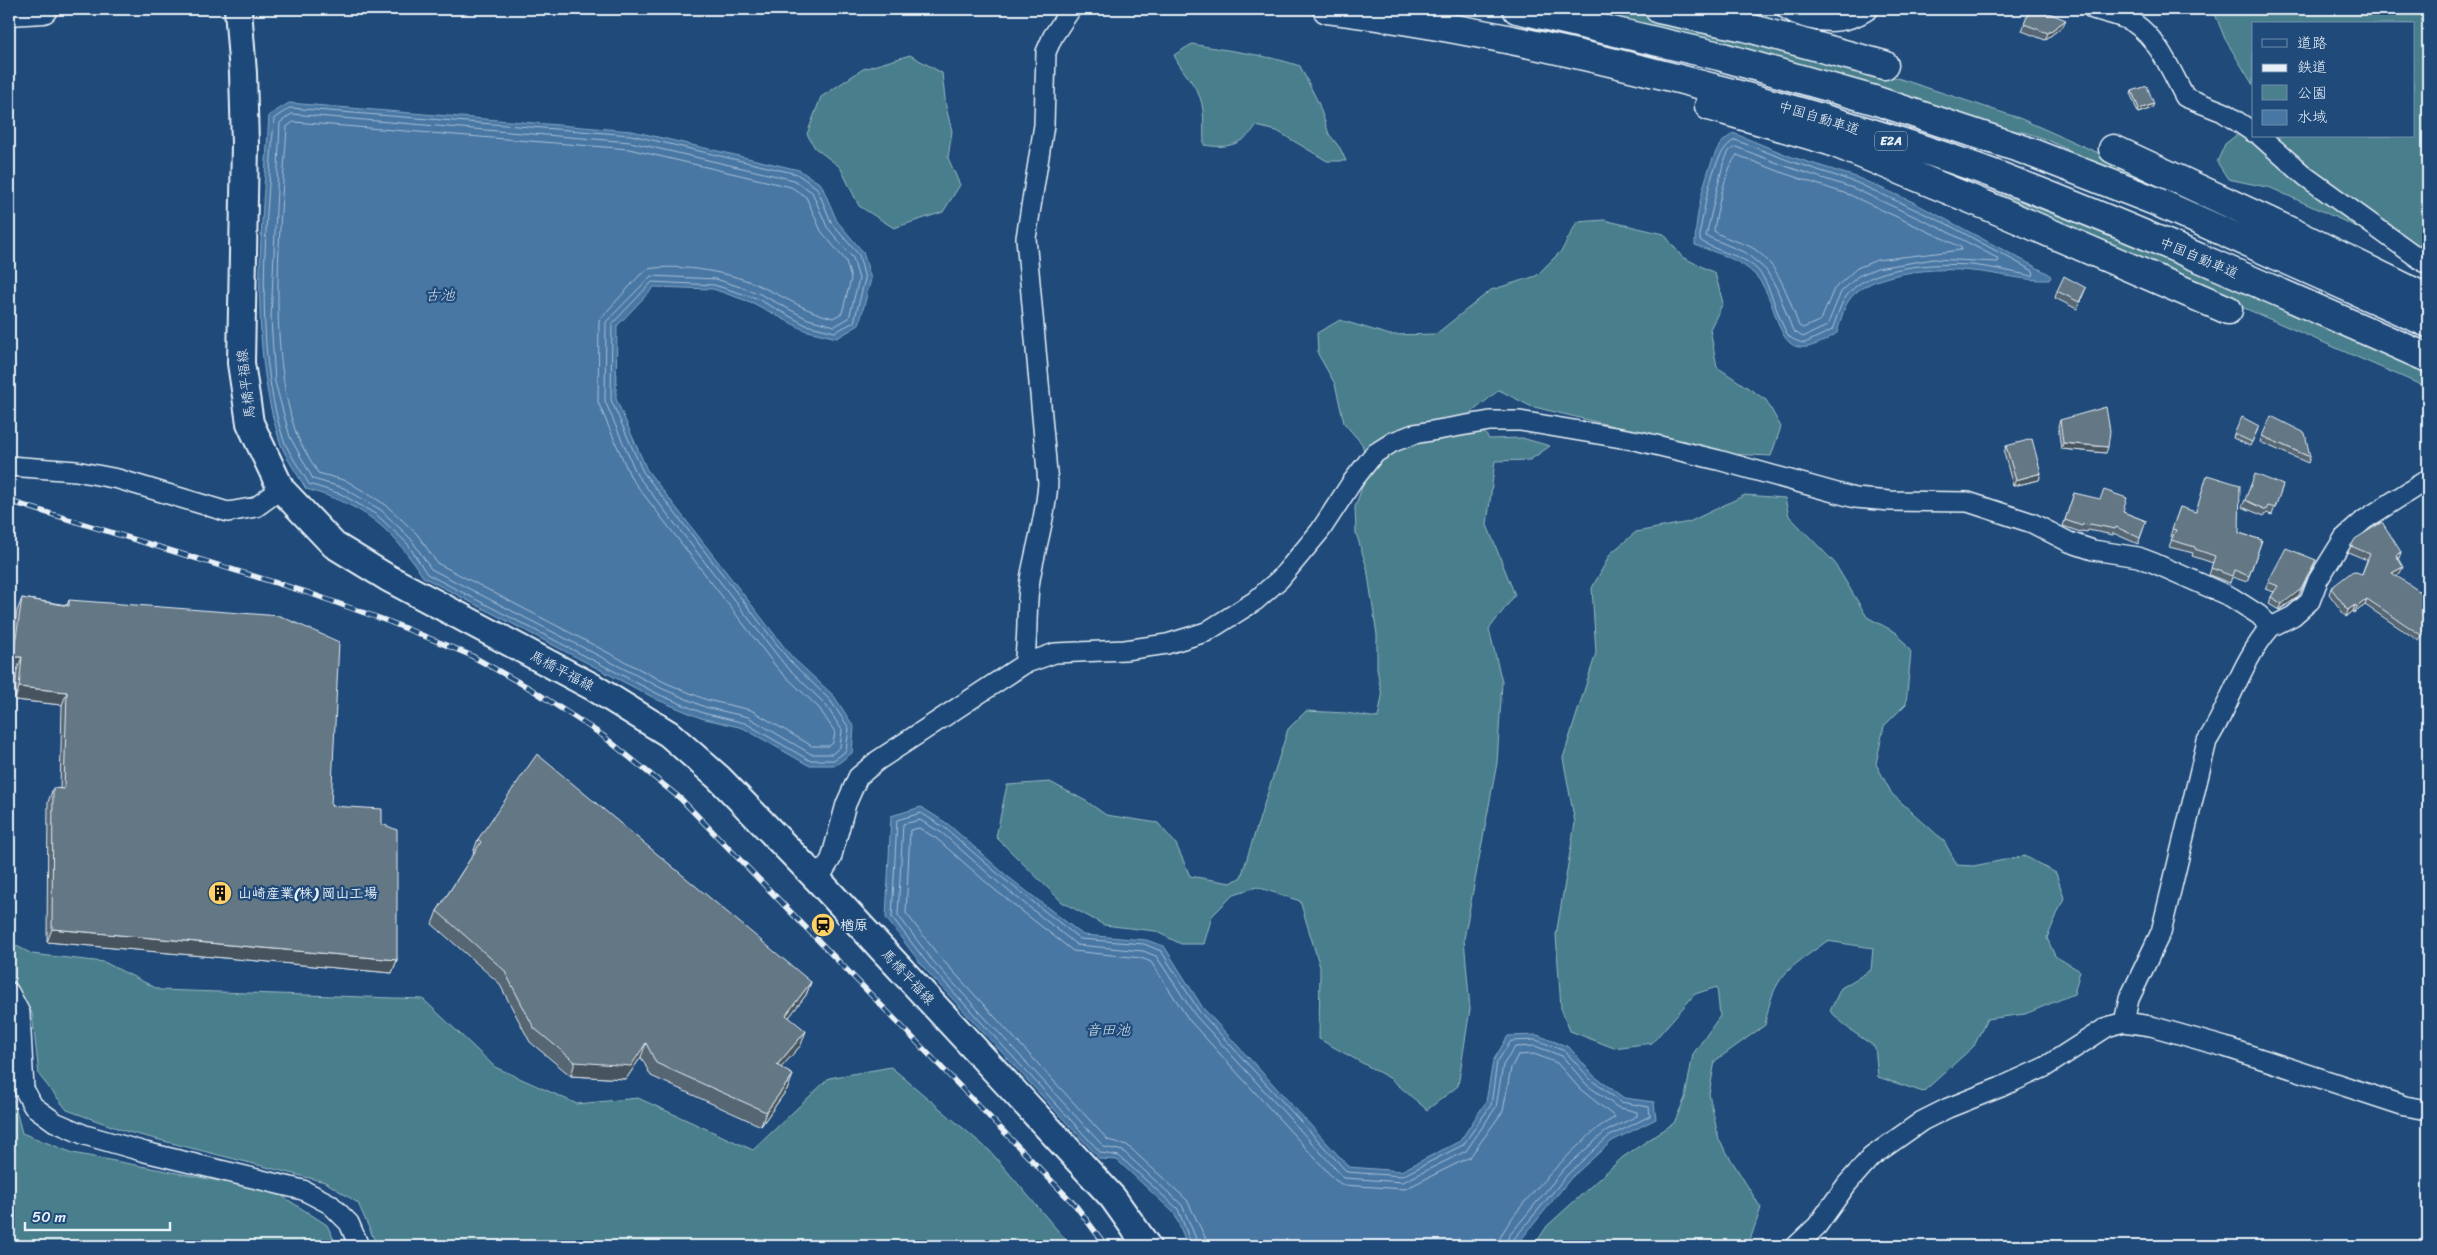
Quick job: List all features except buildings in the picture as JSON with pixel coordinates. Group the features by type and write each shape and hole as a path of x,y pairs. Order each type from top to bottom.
{"highway":[{"path":"9,11 43,9"},
{"name":"中国自動車道","path":"1327,9 1483,33 1658,73 1815,115 1996,175 2140,232 2428,358"},
{"name":"E2A","path":"1517,9 1718,56 1874,100 2022,149 2155,201 2428,323"},
{"path":"1659,9 1745,27 1884,65"},
{"path":"1483,33 1548,58 1830,141 1990,207 2228,310"},
{"path":"2114,149 2300,236 2428,299"}],"main road":[{"name":"馬橋平福線","path":"238,16 245,144 241,363 250,424 281,489 334,545 388,578 593,687 669,734 719,778 818,880 1113,1198 1147,1246"}],"street":[{"path":"1024,664 1028,638 1027,607 1031,574 1046,507 1048,483 1026,238 1044,125 1046,52 1053,36 1071,9"},
{"path":"1786,9 1814,21 1837,20 1859,16 1869,9"},
{"path":"2094,9 2133,22 2160,49 2185,97 2223,112 2252,131"},
{"path":"2262,138 2305,176 2428,265"},
{"path":"818,880 831,859 846,804 858,778 885,756 1024,664 1055,653 1125,650 1167,644 1206,632 1255,601 1280,579 1320,530 1352,482 1374,454 1393,442 1414,434 1490,421 1520,421 1639,442 1718,460 1855,498 1890,501 1968,502 2032,523 2069,542 2093,550 2138,557 2154,563 2231,597 2259,615 2271,627"},
{"path":"9,466 76,471 118,479 228,512 256,507 281,489"},
{"path":"2124,1022 2129,999 2160,932 2207,741 2218,724 2242,669 2260,640 2271,627 2292,616 2310,601 2318,580 2344,538 2364,520 2428,479"},
{"path":"9,992 20,1012 24,1089 32,1106 55,1122 85,1135 145,1152 303,1190 330,1204 349,1223 359,1246"},
{"path":"1796,1246 1818,1226 1847,1184 1871,1157 1922,1121 2045,1067 2107,1027 2124,1022 2151,1026 2225,1047 2405,1106 2428,1110"}],"green space":[{"path":"1585,9 1639,10 1706,24 1855,64 2019,118 2199,197 2193,206 2030,134 2005,130 1877,88"},
{"path":"2213,9 2428,9 2428,247 2370,233 2271,188 2228,179 2217,162 2225,144 2252,123 2252,138 2414,138 2414,22 2252,22 2252,83 2225,39"},
{"path":"1192,44 1260,56 1300,66 1318,102 1329,134 1340,148 1346,161 1327,161 1277,131 1256,126 1245,138 1233,144 1227,146 1204,145 1203,110 1200,97 1174,55"},
{"path":"910,55 942,73 946,107 952,131 948,158 960,185 943,212 894,228 859,206 840,167 815,148 807,134 821,97 863,69"},
{"path":"1899,158 2100,232 2297,315 2428,373 2428,388"},
{"path":"1604,220 1664,234 1682,257 1715,273 1723,303 1710,329 1717,367 1766,400 1781,427 1771,456 1729,454 1530,406 1499,390 1471,413 1489,439 1522,438 1550,446 1530,460 1495,461 1487,525 1515,595 1489,629 1502,682 1497,763 1464,939 1470,1009 1458,1086 1427,1110 1391,1079 1319,1039 1320,967 1300,901 1257,887 1234,894 1212,916 1204,944 1181,944 1155,931 1104,925 1062,902 996,837 1007,785 1050,782 1086,801 1106,815 1158,823 1176,844 1190,876 1231,883 1241,877 1288,729 1306,711 1346,713 1378,718 1382,696 1377,669 1377,635 1367,568 1356,533 1355,507 1369,468 1362,444 1344,423 1335,384 1318,354 1317,333 1340,320 1390,335 1436,334 1491,290 1536,276 1562,250 1577,222"},
{"path":"1745,495 1785,498 1789,516 1834,562 1867,617 1897,633 1911,652 1906,704 1884,726 1876,764 1892,794 1944,841 1957,865 1973,866 2025,856 2056,873 2064,898 2047,938 2055,956 2080,971 2074,994 2025,1014 1987,1019 1974,1046 1923,1092 1878,1077 1875,1047 1849,1029 1830,1011 1841,988 1871,970 1873,948 1827,941 1792,967 1778,983 1773,994 1765,1025 1715,1061 1709,1094 1719,1140 1761,1208 1749,1243 1745,1246 1534,1246 1547,1226 1623,1157 1674,1123 1685,1098 1693,1054 1720,1016 1717,987 1695,994 1652,1043 1614,1048 1570,1031 1561,1008 1556,935 1575,823 1563,758 1596,653 1592,588 1611,553 1636,532 1689,522"},
{"path":"9,942 32,954 104,962 160,990 423,999 495,1067 577,1104 638,1098 753,1150 829,1078 891,1067 990,1151 1071,1246 377,1246 358,1203 325,1182 128,1132 67,1110 39,1075 32,1013 9,977"},
{"path":"9,1020 14,1031 11,1091 22,1133 73,1153 276,1192 327,1225 337,1246 9,1246"}],"water":[{"name":"古池","path":"289,103 632,131 799,170 821,184 837,221 863,252 871,279 859,325 837,338 804,330 753,303 713,289 654,287 617,326 616,399 647,470 792,657 834,696 854,727 852,753 836,765 808,765 743,728 701,718 658,700 423,577 399,544 374,520 345,503 306,489 287,458 279,439 269,400 263,361 260,320 261,237 269,115"},
{"path":"1733,133 1792,157 1856,177 1911,201 2049,274 2051,277 2049,280 2039,280 1982,272 1942,270 1906,273 1888,277 1859,290 1849,300 1843,312 1837,333 1816,345 1801,347 1790,343 1783,333 1765,290 1756,276 1736,261 1695,245 1699,208 1709,168 1719,146"},
{"name":"音田池","path":"921,807 948,824 1007,876 1083,935 1146,940 1164,946 1203,1008 1349,1167 1401,1171 1460,1141 1486,1102 1493,1061 1508,1036 1537,1035 1569,1047 1594,1076 1624,1098 1654,1102 1656,1119 1612,1141 1571,1178 1516,1246 1188,1246 1174,1213 1117,1160 1100,1159 924,968 886,918 891,816"}],"railway":[{"path":"9,501 309,593 390,622 470,655 531,689 602,735 681,799 1076,1206 1106,1246"}],"place":[{"name":"山崎産業(株) 岡山工場","path":"220,893"},
{"name":"楢原","path":"823,925"}]}
